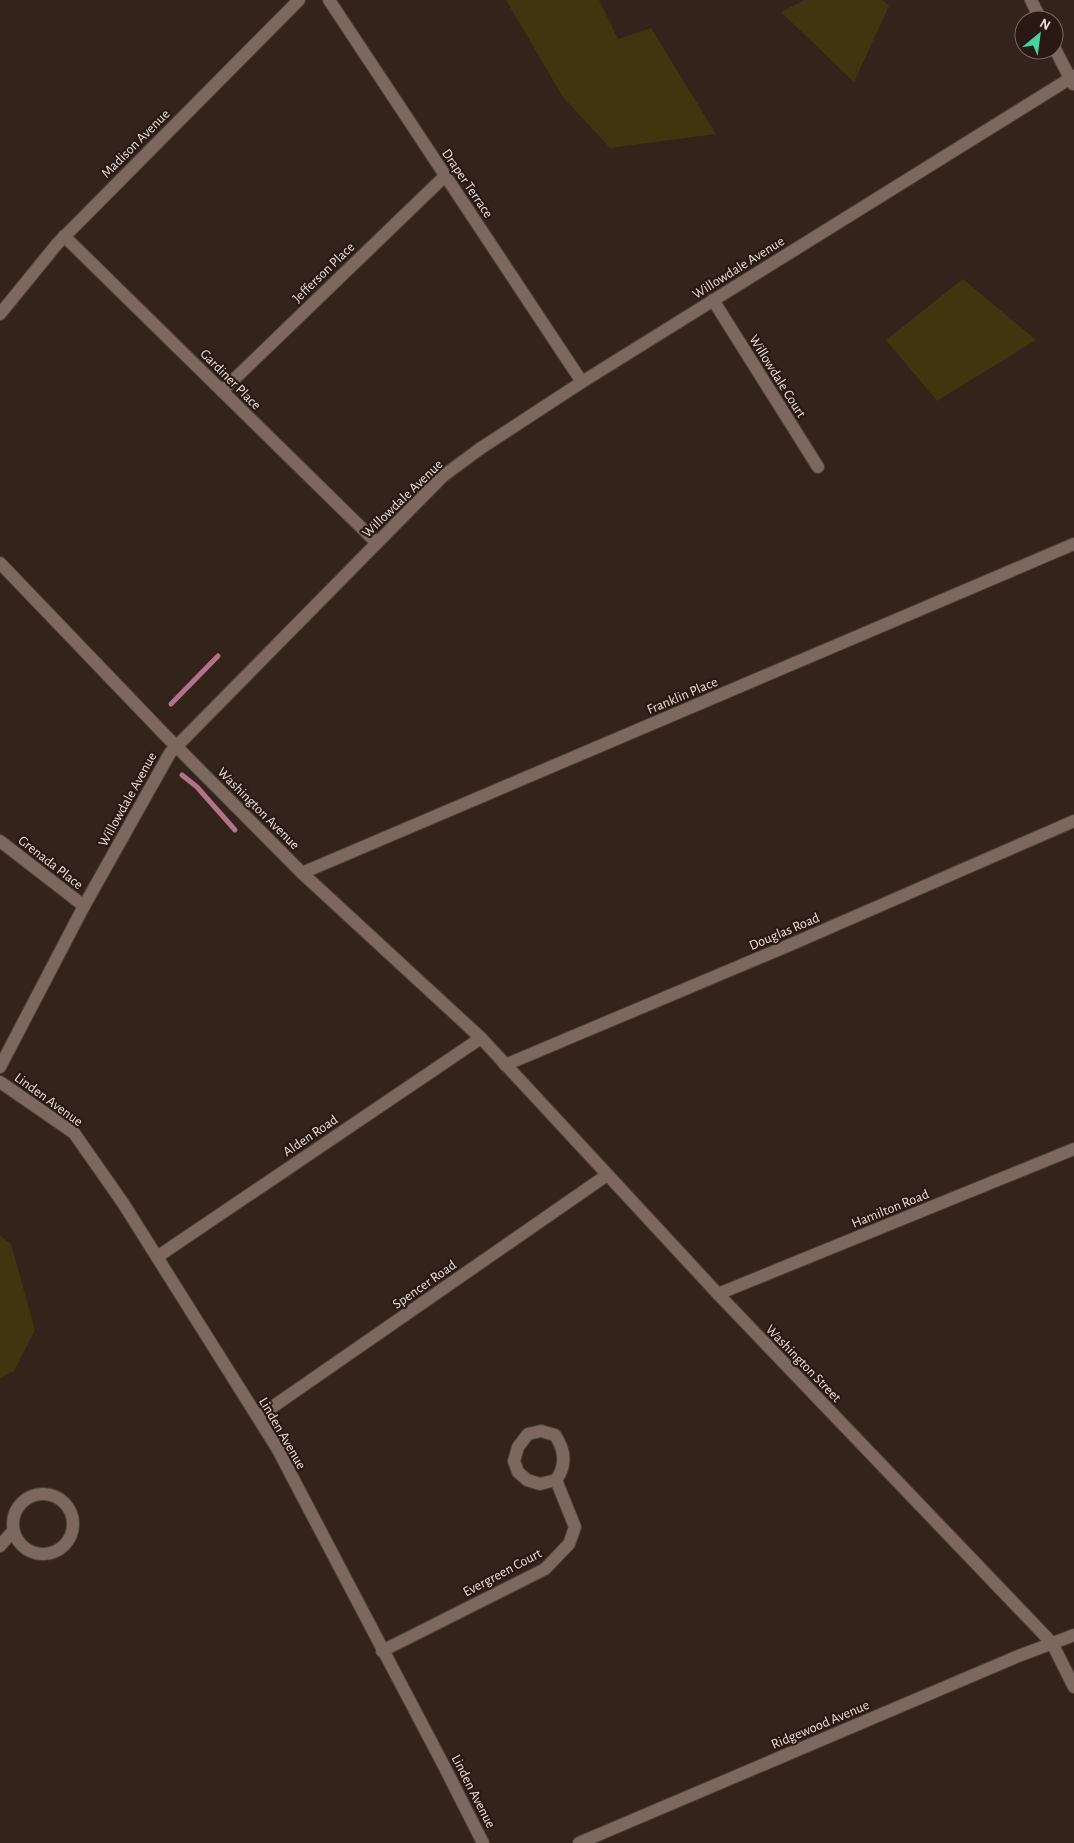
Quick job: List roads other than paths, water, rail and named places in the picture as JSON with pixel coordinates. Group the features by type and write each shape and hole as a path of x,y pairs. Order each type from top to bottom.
{"street":[{"name":"Madison Avenue","path":"0,314 64,236 299,0"},
{"name":"Draper Terrace","path":"329,0 582,382"},
{"path":"1061,60 1073,80"},
{"name":"Willowdale Avenue","path":"0,1067 84,906 170,753 444,476 482,448 582,382 1073,80"},
{"name":"Jefferson Place","path":"222,391 445,176"},
{"name":"Gardiner Place","path":"64,236 377,543"},
{"name":"Willowdale Court","path":"713,300 818,467"},
{"name":"Franklin Place","path":"302,874 1074,544"},
{"name":"Washington Avenue","path":"0,563 302,874 481,1038 505,1065"},
{"name":"Douglas Road","path":"505,1065 792,944 1074,821"},
{"name":"Grenada Place","path":"0,841 84,906"},
{"name":"Alden Road","path":"157,1257 481,1038"},
{"name":"Washington Street","path":"505,1065 718,1294 1052,1643 1074,1687"},
{"name":"Linden Avenue","path":"0,1082 74,1133 123,1203 277,1448 483,1843"},
{"name":"Hamilton Road","path":"718,1294 1074,1149"},
{"name":"Spencer Road","path":"258,1417 607,1175"},
{"path":"541,1431 556,1435 564,1454 564,1465 556,1480 540,1484 527,1480 518,1472 514,1461 518,1447 528,1434 541,1431"},
{"name":"Evergreen Court","path":"382,1651 545,1569 552,1563 569,1544 575,1527 556,1480"},
{"path":"0,1546 13,1531 16,1509 30,1497 49,1494 58,1498 71,1511 73,1530 70,1539 61,1548 50,1554 31,1552 17,1540 13,1531"},
{"name":"Ridgewood Avenue","path":"579,1843 1016,1657 1074,1635"}],"waterway":[{"path":"171,704 218,656"},
{"path":"182,775 197,787 235,830"}]}
